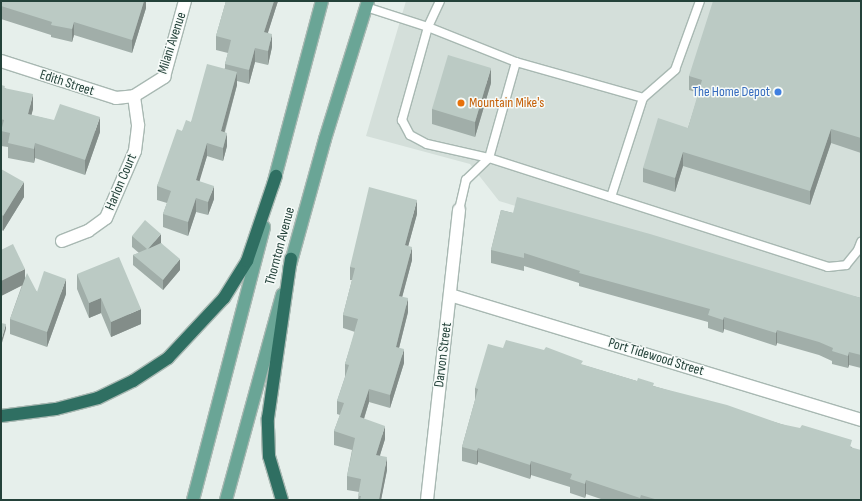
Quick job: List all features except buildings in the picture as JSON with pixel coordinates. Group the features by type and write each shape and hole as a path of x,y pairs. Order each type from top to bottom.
{"highway":[{"path":"1,416 56,409 98,398 133,381 168,358 224,298 247,261 276,176"},
{"path":"282,500 269,456 268,418 291,259"}],"main road":[{"name":"Thornton Avenue","path":"194,500 322,1"},
{"name":"Thornton Avenue","path":"226,500 291,259 367,4"}],"street":[{"name":"Milani Avenue","path":"134,96 164,77 186,1"},
{"name":"Edith Street","path":"1,61 116,98 134,96"},
{"name":"Harlon Court","path":"62,241 88,231 106,218 135,151 138,125 134,96"},
{"name":"Darvon Street","path":"427,500 459,210"},
{"name":"Port Tidewood Street","path":"450,295 861,420"}],"lane":[{"path":"440,1 428,27 402,120 410,136 427,144 489,158 828,267 846,265 858,250 861,242"},
{"path":"611,197 643,98 674,70 700,1"},
{"path":"367,4 516,62 643,98"},
{"path":"459,210 466,180 489,158 516,62"}],"shaded area":[{"path":"406,1 861,1 861,309 499,201 470,164 366,136"}],"place":[{"name":"The Home Depot","path":"778,92"},
{"name":"Mountain Mike's","path":"461,103"}]}
